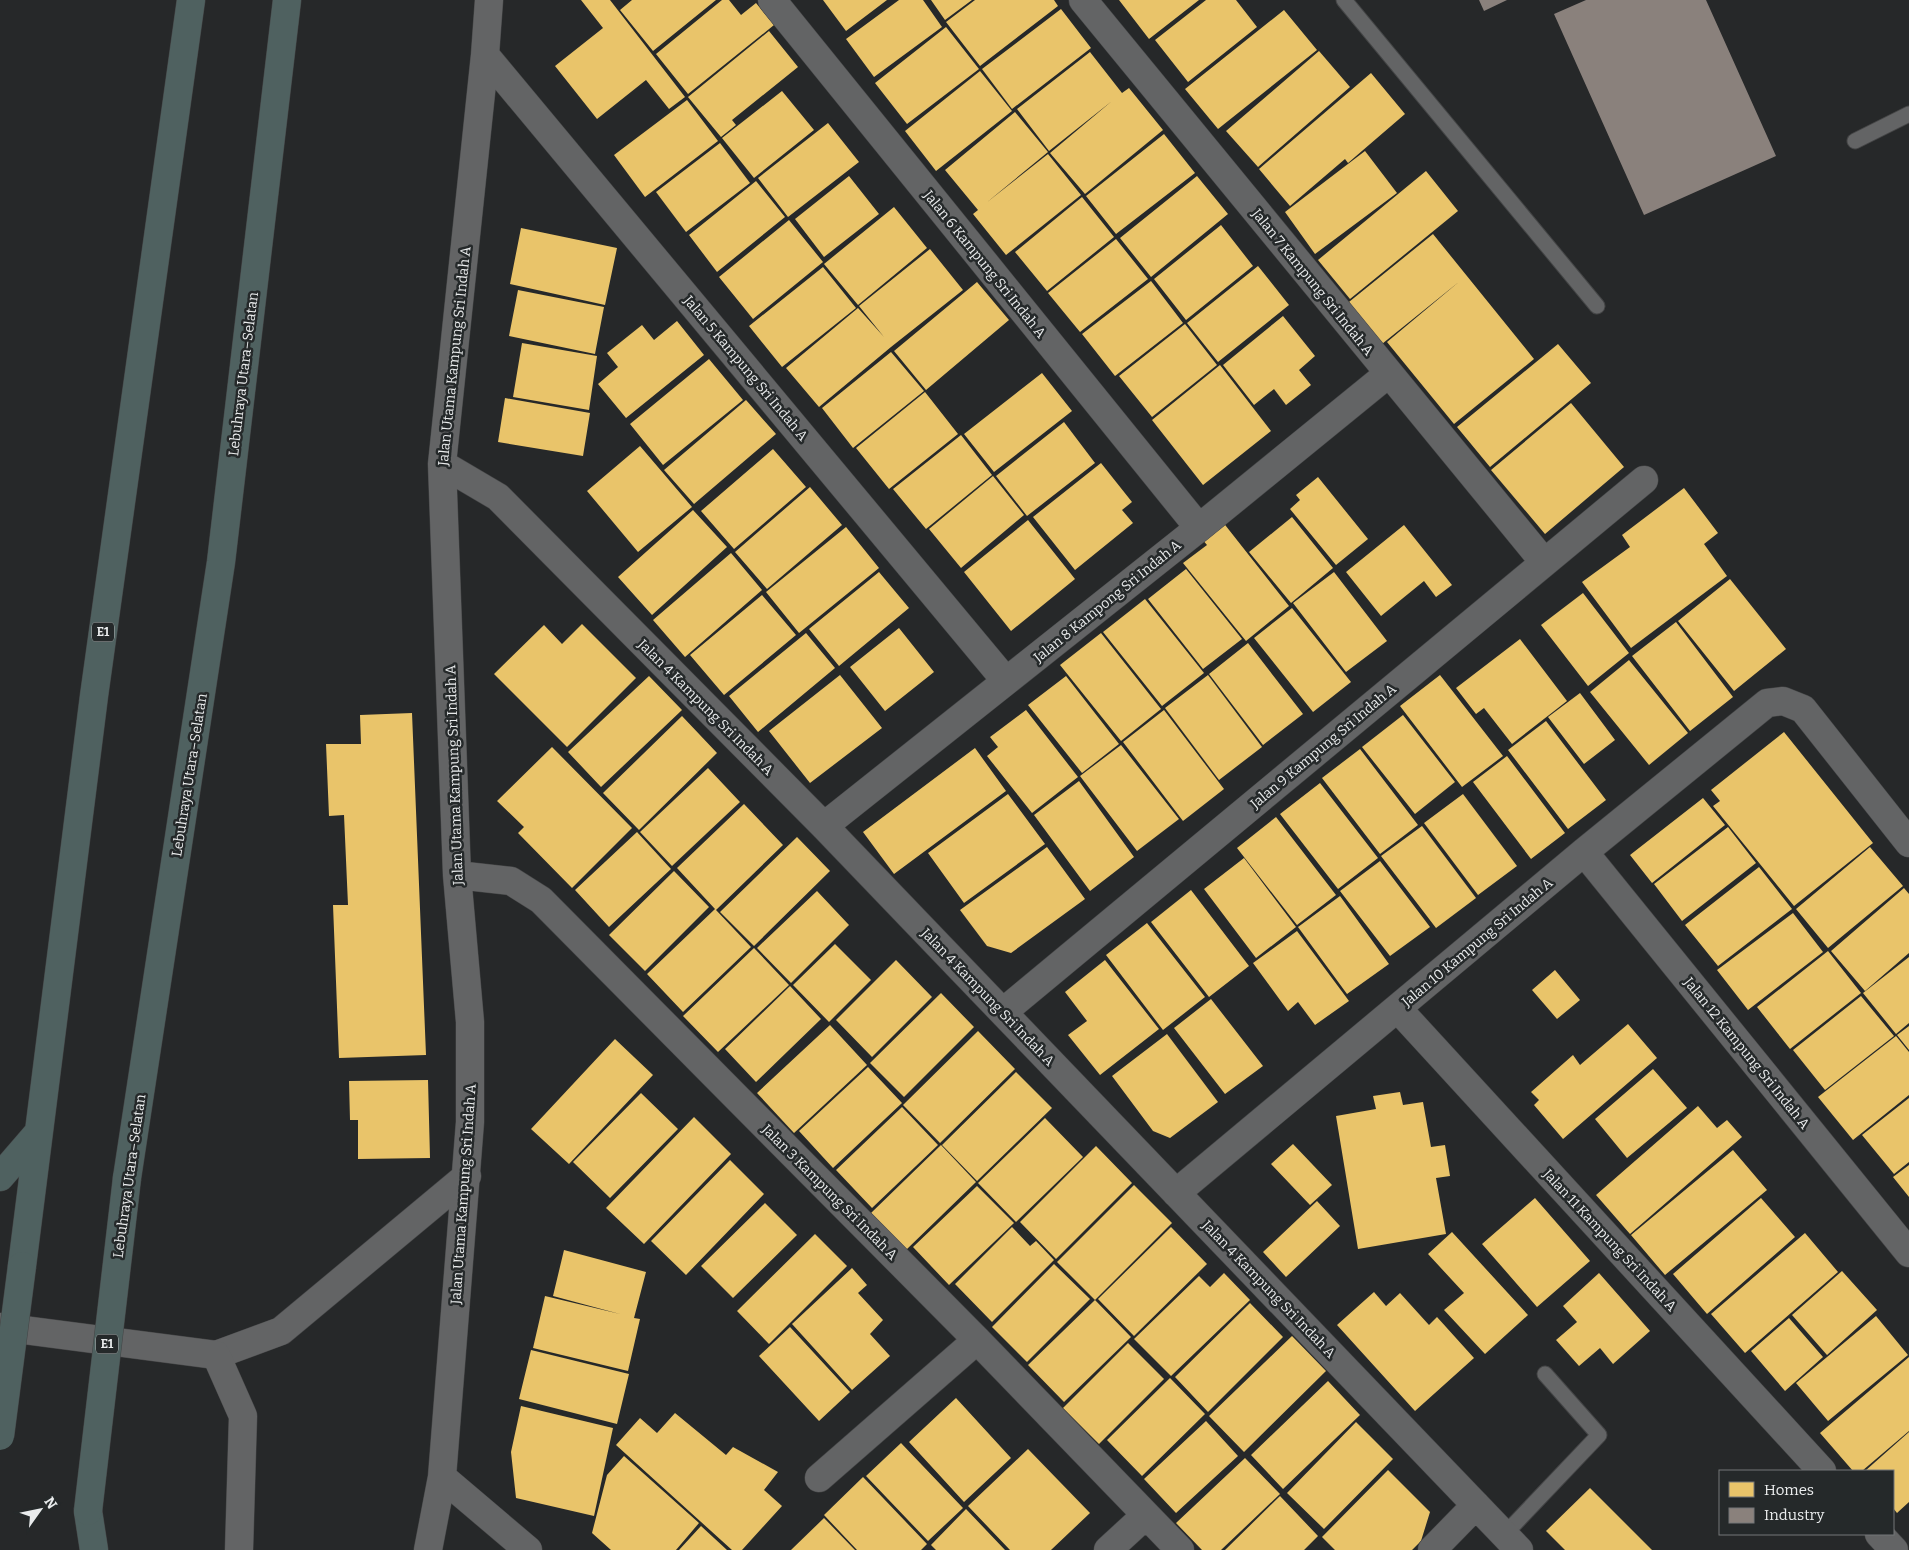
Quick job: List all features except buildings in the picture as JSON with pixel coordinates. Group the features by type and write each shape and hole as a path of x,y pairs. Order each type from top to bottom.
{"highway":[{"name":"E1","path":"0,1436 94,696 191,0"},
{"name":"Lebuhraya Utara–Selatan","path":"83,1550 127,1178 222,562 287,0"},
{"path":"0,1177 38,1133"},
{"path":"88,1510 94,1550"}],"street":[{"name":"Jalan Utama Kampung Sri Indah A","path":"428,1550 442,1477 470,1122 470,1022 457,875 442,464 485,56 489,0"},
{"name":"Jalan 6 Kampung Sri Indah A","path":"772,0 1199,528"},
{"name":"Jalan 7 Kampung Sri Indah A","path":"1083,0 1544,562"},
{"name":"Jalan 5 Kampung Sri Indah A","path":"485,56 1006,681"},
{"name":"Jalan 8 Kampong Sri Indah A","path":"824,826 1199,528 1388,374"},
{"name":"Jalan 4 Kampung Sri Indah A","path":"442,464 498,497 824,826 1512,1543"},
{"name":"Jalan 9 Kampung Sri Indah A","path":"1003,1012 1644,480"},
{"name":"Jalan 10 Kampung Sri Indah A","path":"1176,1193 1584,852 1767,703 1783,700 1803,709 1909,843"},
{"name":"Jalan 12 Kampung Sri Indah A","path":"1584,852 1909,1253"},
{"name":"Jalan 3 Kampung Sri Indah A","path":"457,875 511,881 541,900 977,1340 1180,1550"},
{"name":"Jalan 11 Kampung Sri Indah A","path":"1398,1009 1821,1470"},
{"path":"0,1327 216,1355 281,1331 467,1176"},
{"path":"820,1478 977,1340"},
{"path":"216,1355 243,1416 240,1550"},
{"path":"442,1477 528,1550"},
{"path":"1432,1550 1476,1505"},
{"path":"1108,1550 1146,1515"},
{"path":"1880,1535 1894,1550"}],"lane":[{"path":"1344,0 1597,306"},
{"path":"1855,141 1909,114"},
{"path":"1512,1543 1598,1435 1545,1374"}]}
